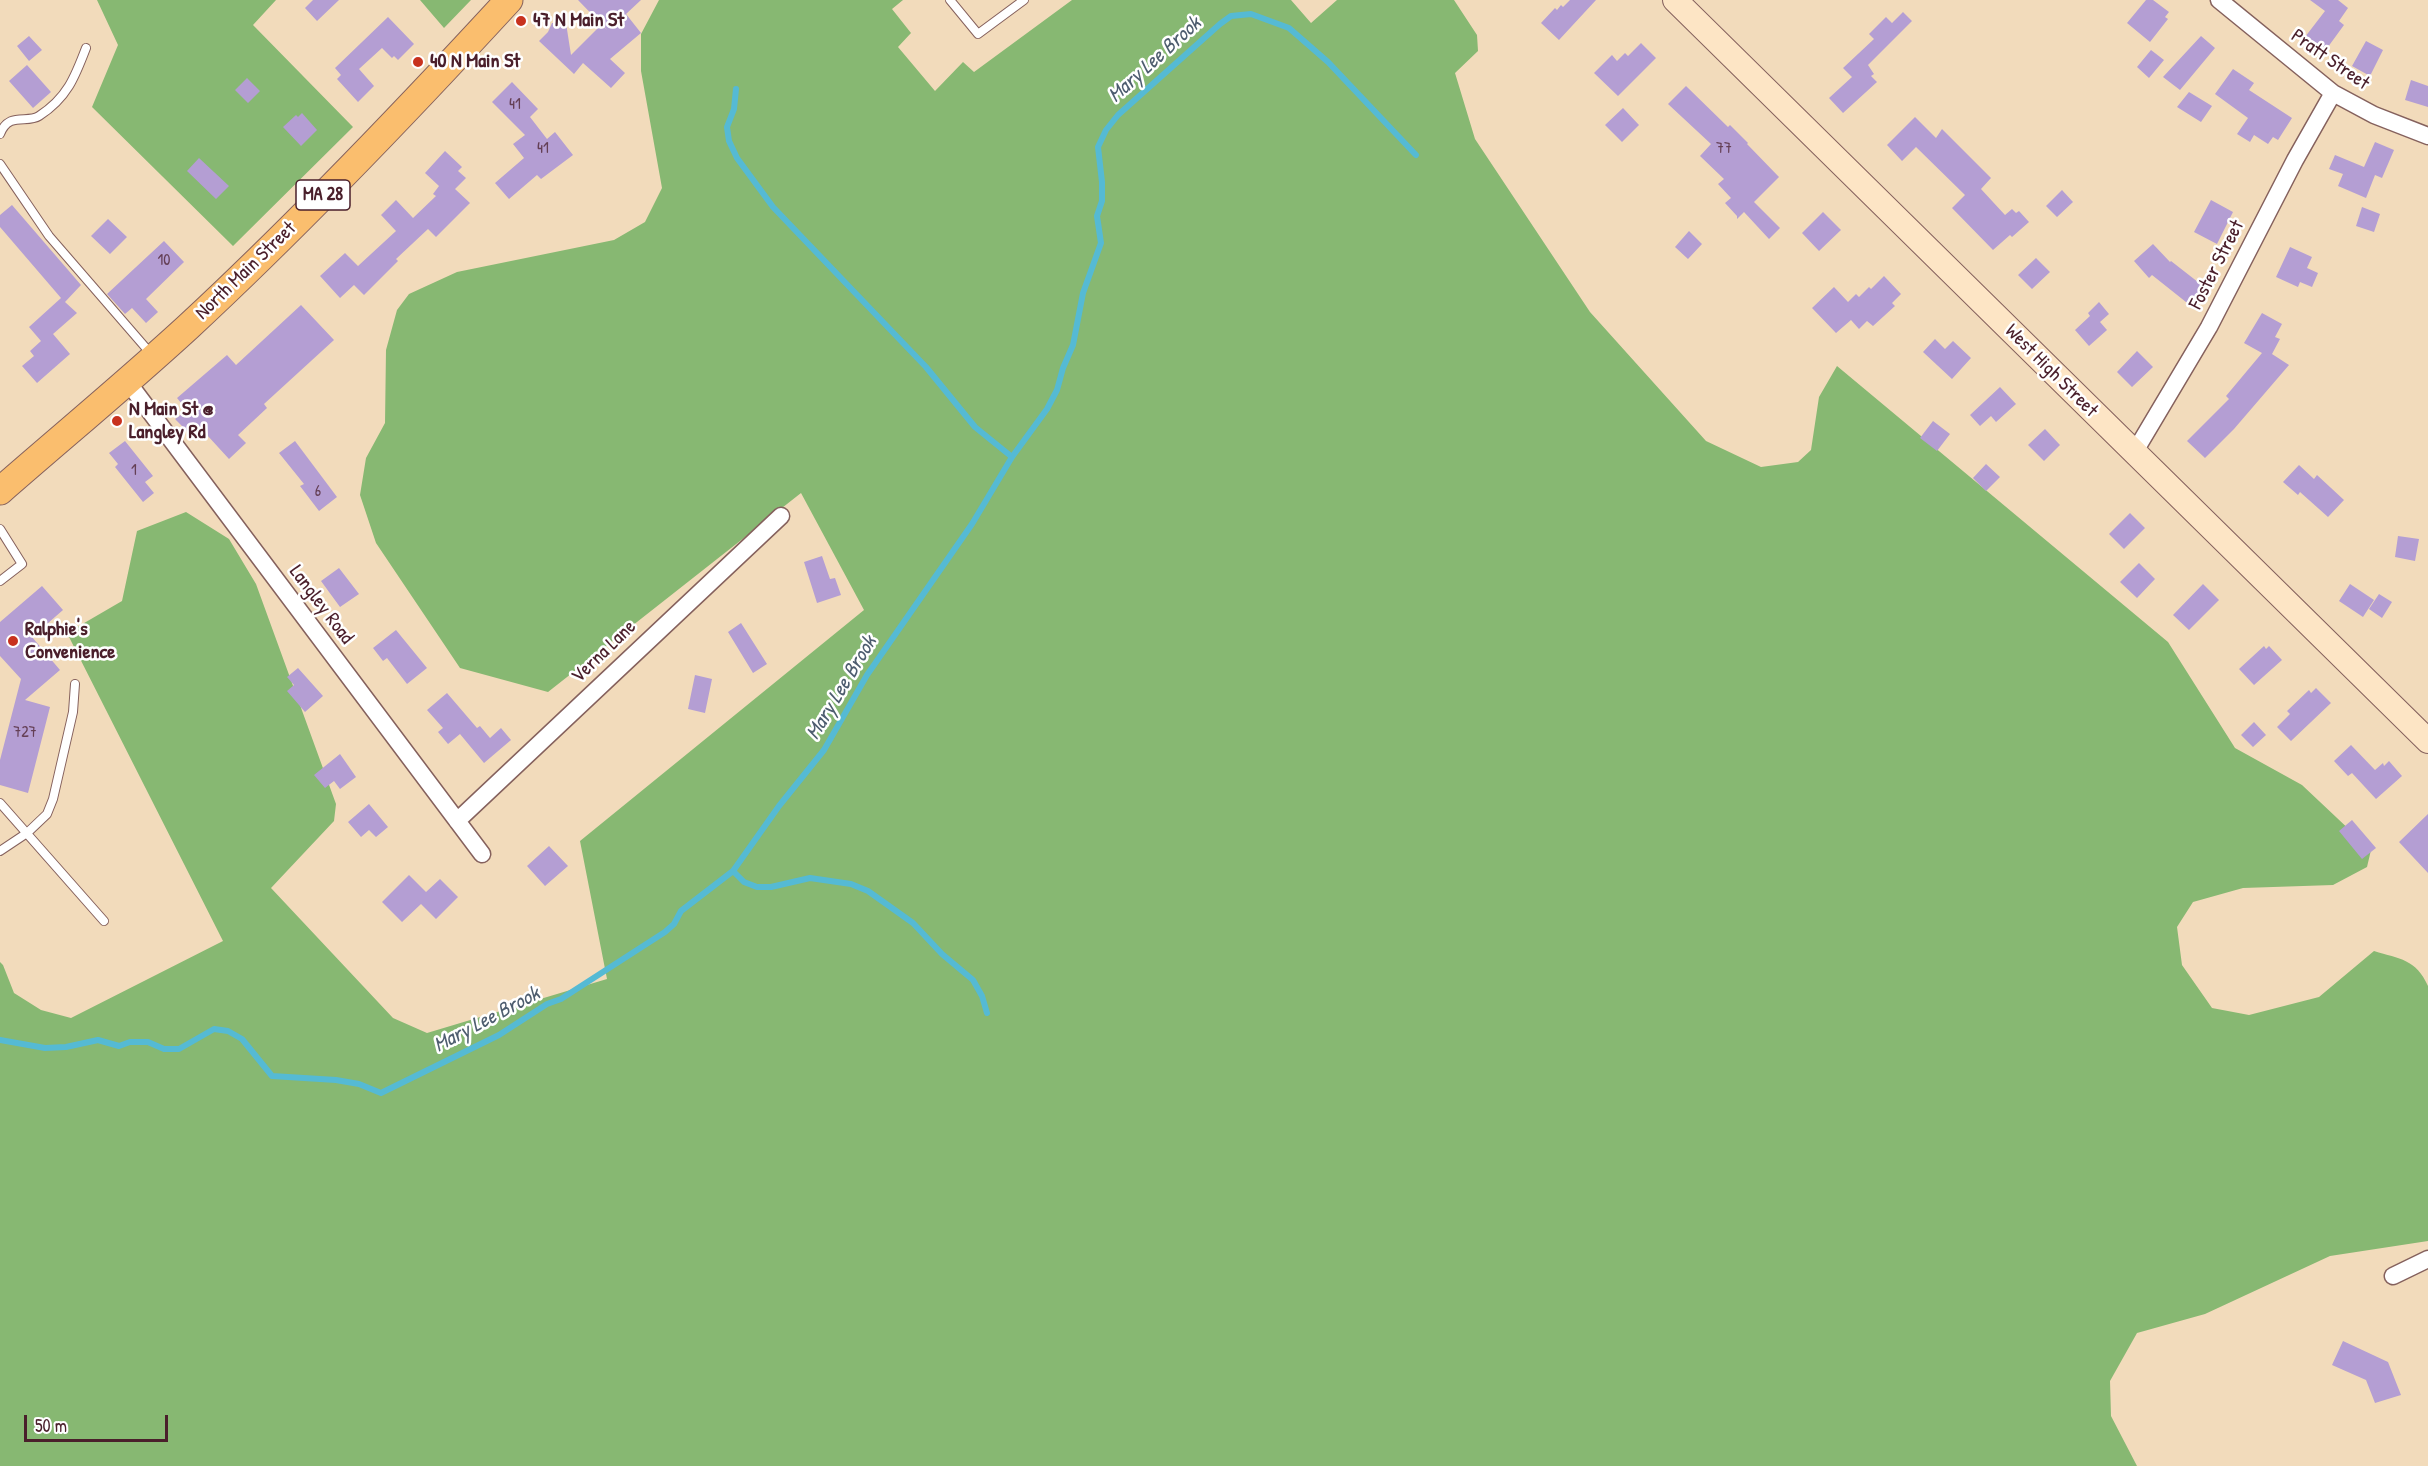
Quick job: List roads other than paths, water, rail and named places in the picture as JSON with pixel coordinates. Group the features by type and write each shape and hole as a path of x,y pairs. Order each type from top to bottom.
{"main road":[{"name":"North Main Street","path":"127,381 251,267 347,172 509,0"},
{"name":"West High Street","path":"1674,0 2428,741"},
{"name":"MA 28","path":"0,491 127,381"}],"street":[{"name":"Pratt Street","path":"2219,0 2333,93 2374,115 2428,136"},
{"name":"Foster Street","path":"2134,453 2209,327 2295,160 2333,93"},
{"name":"Langley Road","path":"127,381 482,854"},
{"name":"Verna Lane","path":"457,821 781,516"},
{"path":"2393,1276 2428,1259"}],"lane":[{"path":"950,0 978,34 1024,0"},
{"path":"0,134 2,129 16,118 37,118 55,104 71,85 86,48"},
{"path":"0,164 49,236 154,357"},
{"path":"0,529 22,564 0,581"},
{"path":"0,851 27,833 47,814 53,799 73,712 75,684"},
{"path":"0,803 104,921"}],"waterway":[{"name":"Mary Lee Brook","path":"0,1040 45,1048 66,1047 98,1040 119,1046 130,1042 148,1042 164,1049 179,1049 214,1029 228,1031 242,1039 272,1076 336,1080 359,1084 381,1093 499,1035 547,1004 561,999 665,932 674,924 681,911 733,871 779,806 824,750 867,675 972,524 1012,457 1047,409 1057,390 1073,345 1083,293 1101,243 1097,216 1102,201 1098,147 1106,130 1118,115 1220,24 1231,16 1251,14 1289,28 1328,62 1416,155"},
{"path":"736,89 734,109 727,127 729,141 737,158 773,207 926,367 975,427 1012,457"},
{"path":"733,871 744,882 757,887 771,887 810,878 851,884 868,891 913,923 942,954 973,980 982,996 987,1013"}],"place":[{"name":"47 N Main St","path":"521,21"},
{"name":"40 N Main St","path":"418,62"},
{"name":"N Main St @ Langley Rd","path":"117,421"},
{"name":"Ralphie's Convenience","path":"13,641"}]}
